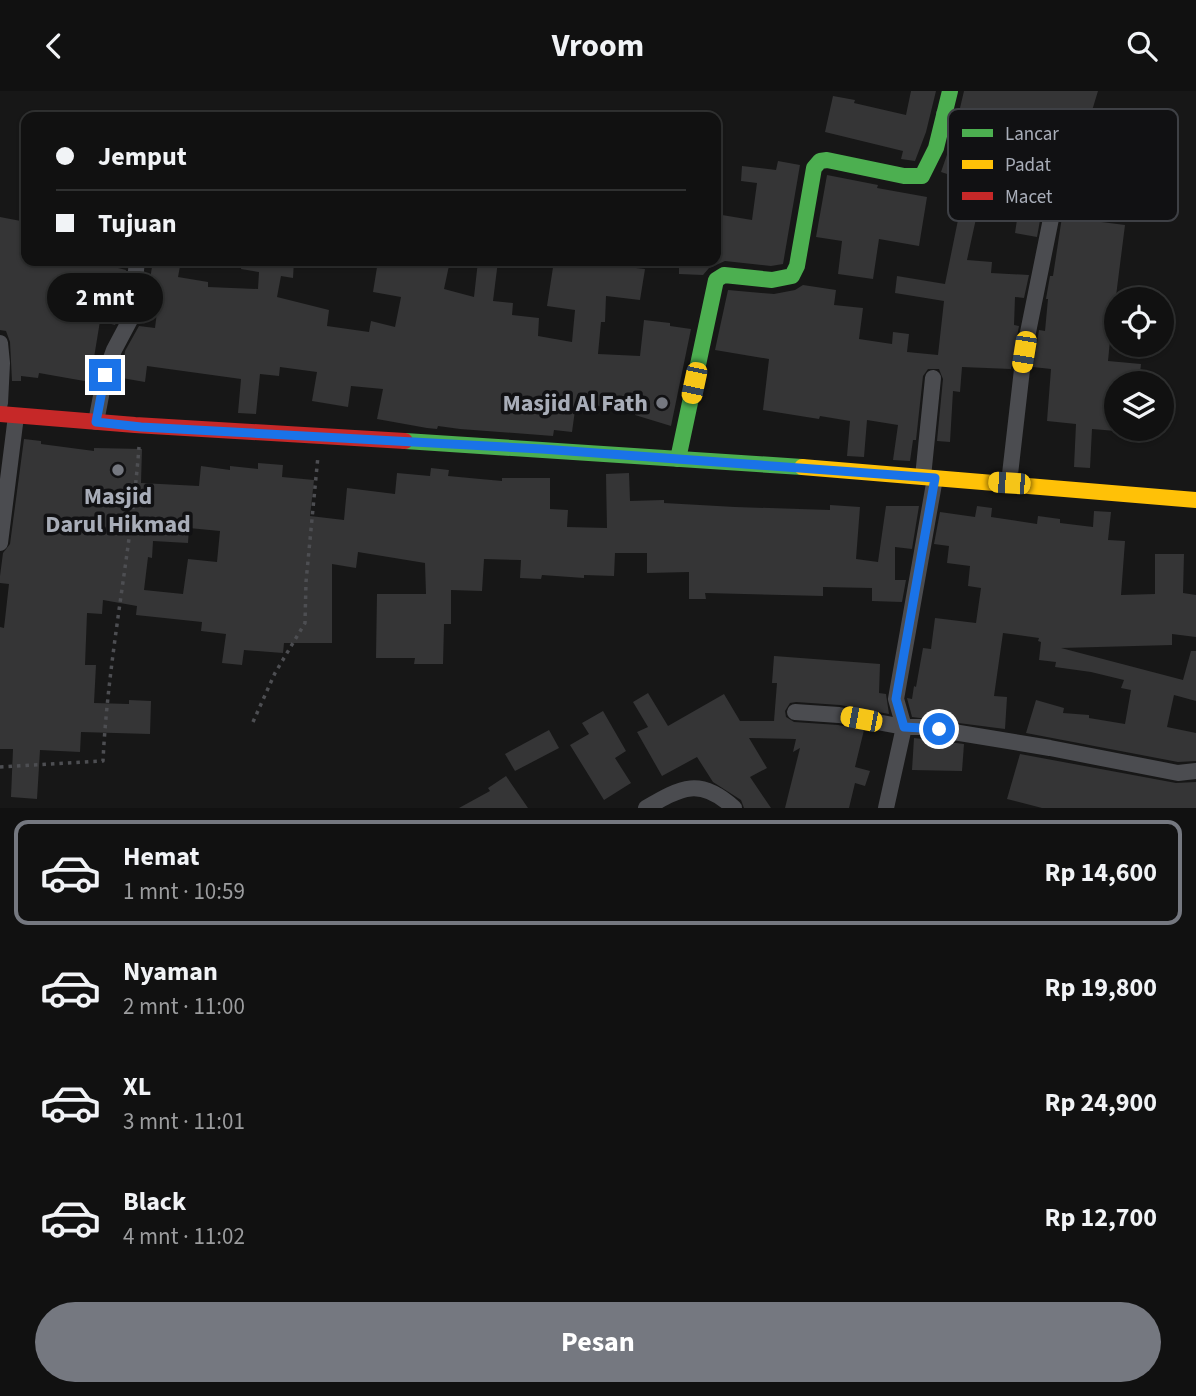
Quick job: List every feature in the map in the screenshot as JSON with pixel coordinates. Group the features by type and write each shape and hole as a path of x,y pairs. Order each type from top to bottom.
{"main road":[{"path":"678,459 716,280 724,275 772,280 792,276 797,266 814,168 820,161 827,160 904,176 922,176 933,153 950,91"},
{"path":"8,415 141,427 542,449 929,477 1196,501"}],"street":[{"path":"944,114 948,115"},
{"path":"1009,483 1024,352 1051,221"},
{"path":"96,422 105,375 114,350 131,318 136,266"},
{"path":"0,343 0,403"},
{"path":"886,808 904,727 896,699 929,477 933,378"},
{"path":"0,543 8,415"},
{"path":"795,712 839,715 904,727 923,727 990,737 1178,773 1196,771"},
{"path":"646,808 693,787 711,790 734,808"}],"path":[{"path":"0,767 103,761 121,592 135,503 141,427"},
{"path":"253,722 275,673 305,623 306,582 321,437"}],"building":[{"path":"911,91 936,91 926,132 915,161 901,159 903,151 825,132 833,96 906,115"},
{"path":"964,91 1098,91 1093,109 960,108"},
{"path":"948,152 948,174 941,172"},
{"path":"778,161 800,165 783,264 771,266 721,263 721,215 752,220 757,183 741,181 742,166 776,170"},
{"path":"827,175 927,197 919,246 879,239 873,279 838,274 842,241 816,237"},
{"path":"0,217 21,221 21,266 110,266 126,270 122,302 115,325 100,321 90,382 39,373 38,378 21,376 21,381 12,381 10,342 6,331 0,330"},
{"path":"958,221 975,221 967,260 992,262 991,273 1029,275 1024,298 1015,297 1014,325 1019,326 1011,369 962,367 960,392 953,391 950,442 937,441 943,379 939,369 928,369 923,376 916,440 913,440 910,461 893,460 898,425 867,420 864,457 847,456 850,421 763,410 769,359 715,350 728,290 774,294 795,290 803,285 836,290 834,305 863,308 859,339 892,344 893,332 909,334 907,352 938,355 944,301 895,293 897,276 945,284"},
{"path":"1017,221 1040,221 1037,237 1015,233"},
{"path":"1061,221 1125,225 1117,287 1104,287 1104,357 1108,357 1108,361 1141,364 1140,371 1104,371 1104,430 1092,429 1090,468 1074,467 1076,424 1047,421 1051,369 1033,367 1039,330 1045,331 1050,276 1053,276"},
{"path":"152,266 180,266 178,277 208,282 208,287 258,289 259,272 241,269 241,266 294,266 293,278 281,276 277,297 329,310 327,326 369,332 371,321 395,327 401,297 373,292 377,266 449,266 444,289 474,297 477,266 497,266 493,301 513,303 512,315 539,318 538,336 572,342 575,310 547,306 553,266 627,266 645,269 640,300 606,296 605,322 601,322 598,354 640,356 644,320 691,329 671,426 635,415 636,411 576,403 572,432 554,430 553,436 438,426 437,429 427,428 377,419 383,389 351,386 348,407 312,401 317,372 280,367 279,376 260,374 256,414 238,413 241,379 147,366 145,382 122,378 125,351 139,326 155,328 160,287 149,285"},
{"path":"679,266 714,266 703,275 679,274"},
{"path":"24,439 94,451 94,448 142,449 141,483 199,486 201,466 230,470 230,466 258,469 258,463 283,465 282,477 314,480 310,516 344,520 347,488 395,494 397,473 430,476 431,468 449,470 448,476 502,481 502,478 550,478 550,509 568,510 567,527 607,528 606,474 629,473 630,501 664,500 664,503 830,510 830,505 860,507 856,559 878,562 886,506 919,506 912,549 895,547 895,580 906,580 902,602 872,601 872,588 823,587 823,596 705,593 706,599 689,599 689,572 647,573 647,553 615,553 614,576 584,575 584,578 542,575 541,579 520,578 521,560 484,559 482,591 451,590 451,624 444,624 443,664 414,664 415,658 376,658 377,594 426,594 425,563 358,552 356,568 332,564 332,643 284,643 283,653 244,650 242,665 222,663 226,634 201,631 202,622 136,615 137,606 103,600 102,614 87,613 85,665 96,665 94,703 129,704 129,700 151,701 150,734 81,732 80,752 40,750 37,799 11,797 13,749 0,749 0,627 4,628 9,584 0,583 0,576 3,553 10,544","holes":["189,528 220,531 217,562 188,559 183,594 144,590 153,541 188,543"]},
{"path":"977,506 992,508 991,517 1037,524 1038,516 1060,519 1060,523 1093,527 1094,511 1111,512 1108,540 1125,541 1121,595 1155,594 1155,554 1184,554 1183,593 1196,595 1196,637 1172,634 1172,645 1061,648 1183,680 1191,651 1196,651 1196,701 1174,695 1167,727 1196,733 1196,761 1178,762 1026,733 1036,700 1064,708 1063,713 1089,715 1089,718 1125,724 1131,690 1121,688 1124,680 1055,667 1056,662 1039,660 1039,638 1003,633 994,696 1007,697 1005,729 912,717 907,698 912,699 914,686 916,687 923,648 931,649 935,618 976,623 981,588 968,586 970,566 947,563 949,546 934,544 940,512 975,517"},
{"path":"774,656 880,664 879,693 886,694 889,714 840,705 796,702 790,703 785,711 786,717 794,722 864,730 855,767 870,771 865,786 855,783 849,808 785,808 800,748 793,752 796,739 749,738 767,768 750,777 771,808 744,808 741,800 713,782 697,757 662,776 637,732 648,727 633,702 648,693 668,726 724,694 740,721 774,721 777,683 772,683"},
{"path":"603,711 626,751 615,758 631,783 604,800 570,745 589,734 582,723"},
{"path":"549,730 559,748 515,771 505,754"},
{"path":"914,738 964,744 962,771 912,770"},
{"path":"1020,754 1176,783 1196,782 1196,808 1042,808 1007,799"},
{"path":"506,776 528,808 459,808 490,791 488,788"}],"traffic: fast":[{"path":"678,459 716,280 724,275 772,280 792,276 797,266 814,168 820,161 827,160 904,176 922,176 936,148 950,91"},
{"path":"405,441 802,467"}],"traffic: slow":[{"path":"802,467 1196,500"}],"traffic: jam":[{"path":"0,414 405,441"}],"place":[{"name":"Masjid Al Fath","path":"662,403"},
{"name":"Masjid Darul Hikmad","path":"118,470"}],"route":[{"path":"105,375 96,422 141,427 788,465 935,478 896,699 904,727 939,729"}]}
